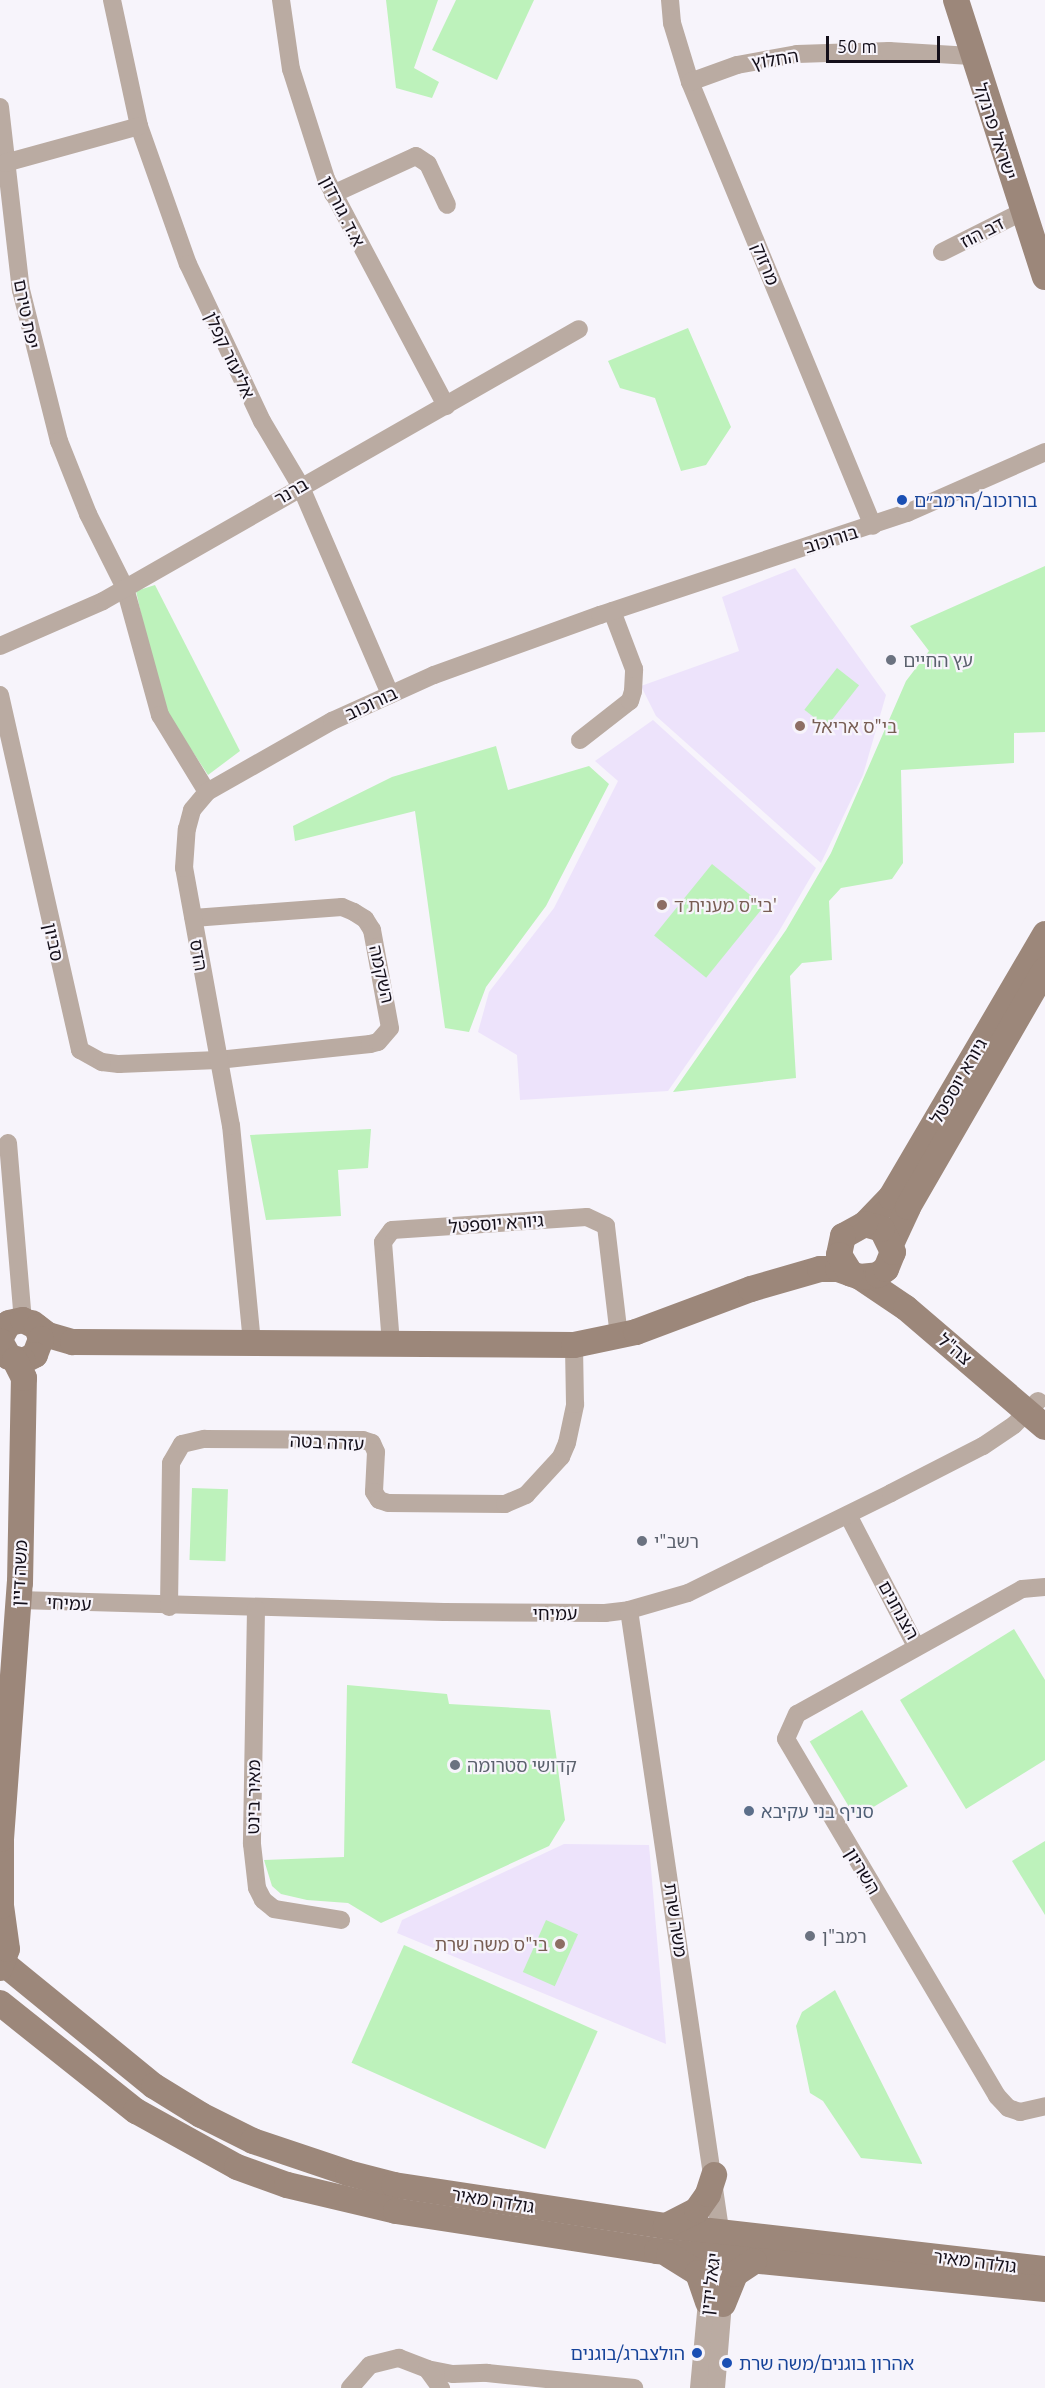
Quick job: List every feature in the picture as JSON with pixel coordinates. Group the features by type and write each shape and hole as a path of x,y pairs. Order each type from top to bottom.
{"street":[{"name":"אליעזר קפלן","path":"112,0 139,126 188,264 262,421 300,485 390,694"},
{"name":"א.ד. גורדון","path":"281,0 291,69 315,150 333,194 446,406"},
{"name":"מרזוק","path":"670,0 672,22 690,82 873,525"},
{"name":"ישראל פרנקל","path":"956,0 971,56 1043,269"},
{"name":"החלוץ","path":"690,82 737,65 797,54 889,51 971,56"},
{"name":"יפת טירם","path":"0,107 21,290 46,399 73,481 125,588"},
{"path":"5,163 139,126"},
{"path":"333,194 416,156 428,164 447,205"},
{"name":"דב הוז","path":"942,252 1022,212"},
{"name":"ברנר","path":"0,646 125,588 300,485 446,406 579,329"},
{"name":"בורוכוב","path":"207,792 332,721 390,694 496,651 873,525 1045,452"},
{"path":"125,588 160,715 207,792"},
{"path":"580,740 630,701 633,691 634,669 612,611"},
{"name":"סביון","path":"0,695 80,1050 102,1062 119,1064 218,1060"},
{"name":"הדס","path":"207,792 192,810 183,848 244,1234 252,1343"},
{"name":"השקמה","path":"193,918 342,908 354,912 365,919 372,930 391,1016 390,1028 378,1042 218,1060"},
{"name":"גיורא יוספטל","path":"751,1289 857,1227 891,1197 1045,934"},
{"name":"גיורא יוספטל","path":"892,1247 908,1207 1045,970"},
{"path":"8,1143 15,1345"},
{"name":"גיורא יוספטל","path":"391,1344 383,1242 392,1230 587,1217 606,1226 619,1336"},
{"path":"857,1227 882,1229 892,1247 886,1269 869,1278 856,1276 839,1255 839,1245 857,1227"},
{"name":"צה\"ל","path":"892,1247 897,1272 916,1297 1039,1411"},
{"name":"גיורא יוספטל","path":"15,1345 48,1335 73,1342 574,1345 619,1336 751,1289 820,1269 856,1276"},
{"name":"צה\"ל","path":"856,1276 906,1308 1039,1411"},
{"name":"משה דיין","path":"1,1965 7,1949 1,1920 0,1840 18,1600 15,1345"},
{"name":"עזרה בטה","path":"169,1607 171,1462 182,1444 204,1439 363,1440 372,1443 376,1452 374,1492 379,1500 388,1503 505,1504 526,1496 561,1457 567,1443 575,1404 574,1345"},
{"name":"עמיחי","path":"18,1600 256,1609 564,1614 629,1610 688,1593 983,1446 1039,1411"},
{"name":"הצנחנים","path":"848,1515 916,1646 1022,1589 1045,1587"},
{"name":"מאיר בינט","path":"256,1609 252,1844 256,1888 263,1900 274,1908 341,1920"},
{"name":"משה שרת","path":"629,1610 714,2175 719,2231"},
{"name":"השריון","path":"916,1646 797,1714 786,1738 997,2096 1008,2109 1020,2112 1045,2106"},
{"name":"גולדה מאיר","path":"1,1965 154,2086 253,2141 394,2185 666,2226 1045,2269"},
{"name":"גולדה מאיר","path":"0,2003 136,2111 237,2167 287,2185 396,2211 657,2251 1045,2289"},
{"path":"666,2226 697,2210 708,2194 714,2175"},
{"name":"יגאל ידין","path":"716,2388 715,2303 719,2231"},
{"path":"657,2251 698,2273 715,2303 735,2274 754,2261"},
{"name":"יגאל ידין","path":"699,2388 715,2303"},
{"path":"350,2388 364,2370 384,2359 414,2361 427,2369 453,2374 496,2374 634,2388"},
{"path":"427,2369 441,2388"},
{"path":"465,2388 496,2374"}],"shaded area":[{"path":"795,568 886,695 863,775 821,863 656,716 641,686 739,651 722,597"},
{"path":"653,720 816,868 778,933 668,1091 520,1100 517,1055 478,1032 489,992 554,908 618,781 595,761"},
{"path":"564,1844 649,1845 666,2044 397,1933 402,1920"}],"green space":[{"path":"386,0 438,0 414,68 439,82 432,98 396,88"},
{"path":"456,0 534,0 497,80 432,50"},
{"path":"688,328 731,427 706,465 681,471 655,398 620,388 608,361"},
{"path":"1045,566 1045,732 1014,733 1014,763 901,770 903,863 892,879 841,888 829,901 832,960 802,963 790,976 796,1078 673,1092 786,930 831,853 906,681 929,651 910,626"},
{"path":"155,585 240,751 208,775 171,719 157,687 136,591"},
{"path":"837,668 859,685 826,727 804,710"},
{"path":"496,746 508,790 589,766 609,784 546,906 486,987 469,1032 445,1028 415,811 295,841 293,826 392,777"},
{"path":"712,864 764,906 706,978 654,935"},
{"path":"371,1129 368,1168 338,1170 341,1216 266,1220 250,1135"},
{"path":"192,1488 228,1489 225,1561 189,1560"},
{"path":"1014,1629 1045,1680 1045,1760 966,1809 900,1700"},
{"path":"347,1685 447,1694 449,1704 550,1710 565,1820 549,1846 381,1923 348,1903 307,1900 281,1894 272,1886 264,1860 344,1857"},
{"path":"862,1710 908,1786 856,1818 810,1741"},
{"path":"1045,1841 1045,1915 1012,1861"},
{"path":"546,1920 578,1934 555,1986 523,1972"},
{"path":"404,1945 598,2031 545,2149 352,2063"},
{"path":"835,1990 922,2164 861,2158 823,2101 810,2093 796,2026 802,2012"}],"place":[{"name":"בורוכוב/הרמב״ם","path":"902,500"},
{"name":"עץ החיים","path":"891,660"},
{"name":"בי\"ס אריאל","path":"800,726"},
{"name":"בי\"ס מענית ד'","path":"662,905"},
{"name":"רשב\"י","path":"642,1541"},
{"name":"קדושי סטרומה","path":"455,1765"},
{"name":"סניף בני עקיבא","path":"749,1811"},
{"name":"רמב\"ן","path":"810,1936"},
{"name":"בי\"ס משה שרת","path":"560,1944"},
{"name":"הולצברג/בוגנים","path":"697,2353"},
{"name":"אהרון בוגנים/משה שרת","path":"727,2363"}]}
